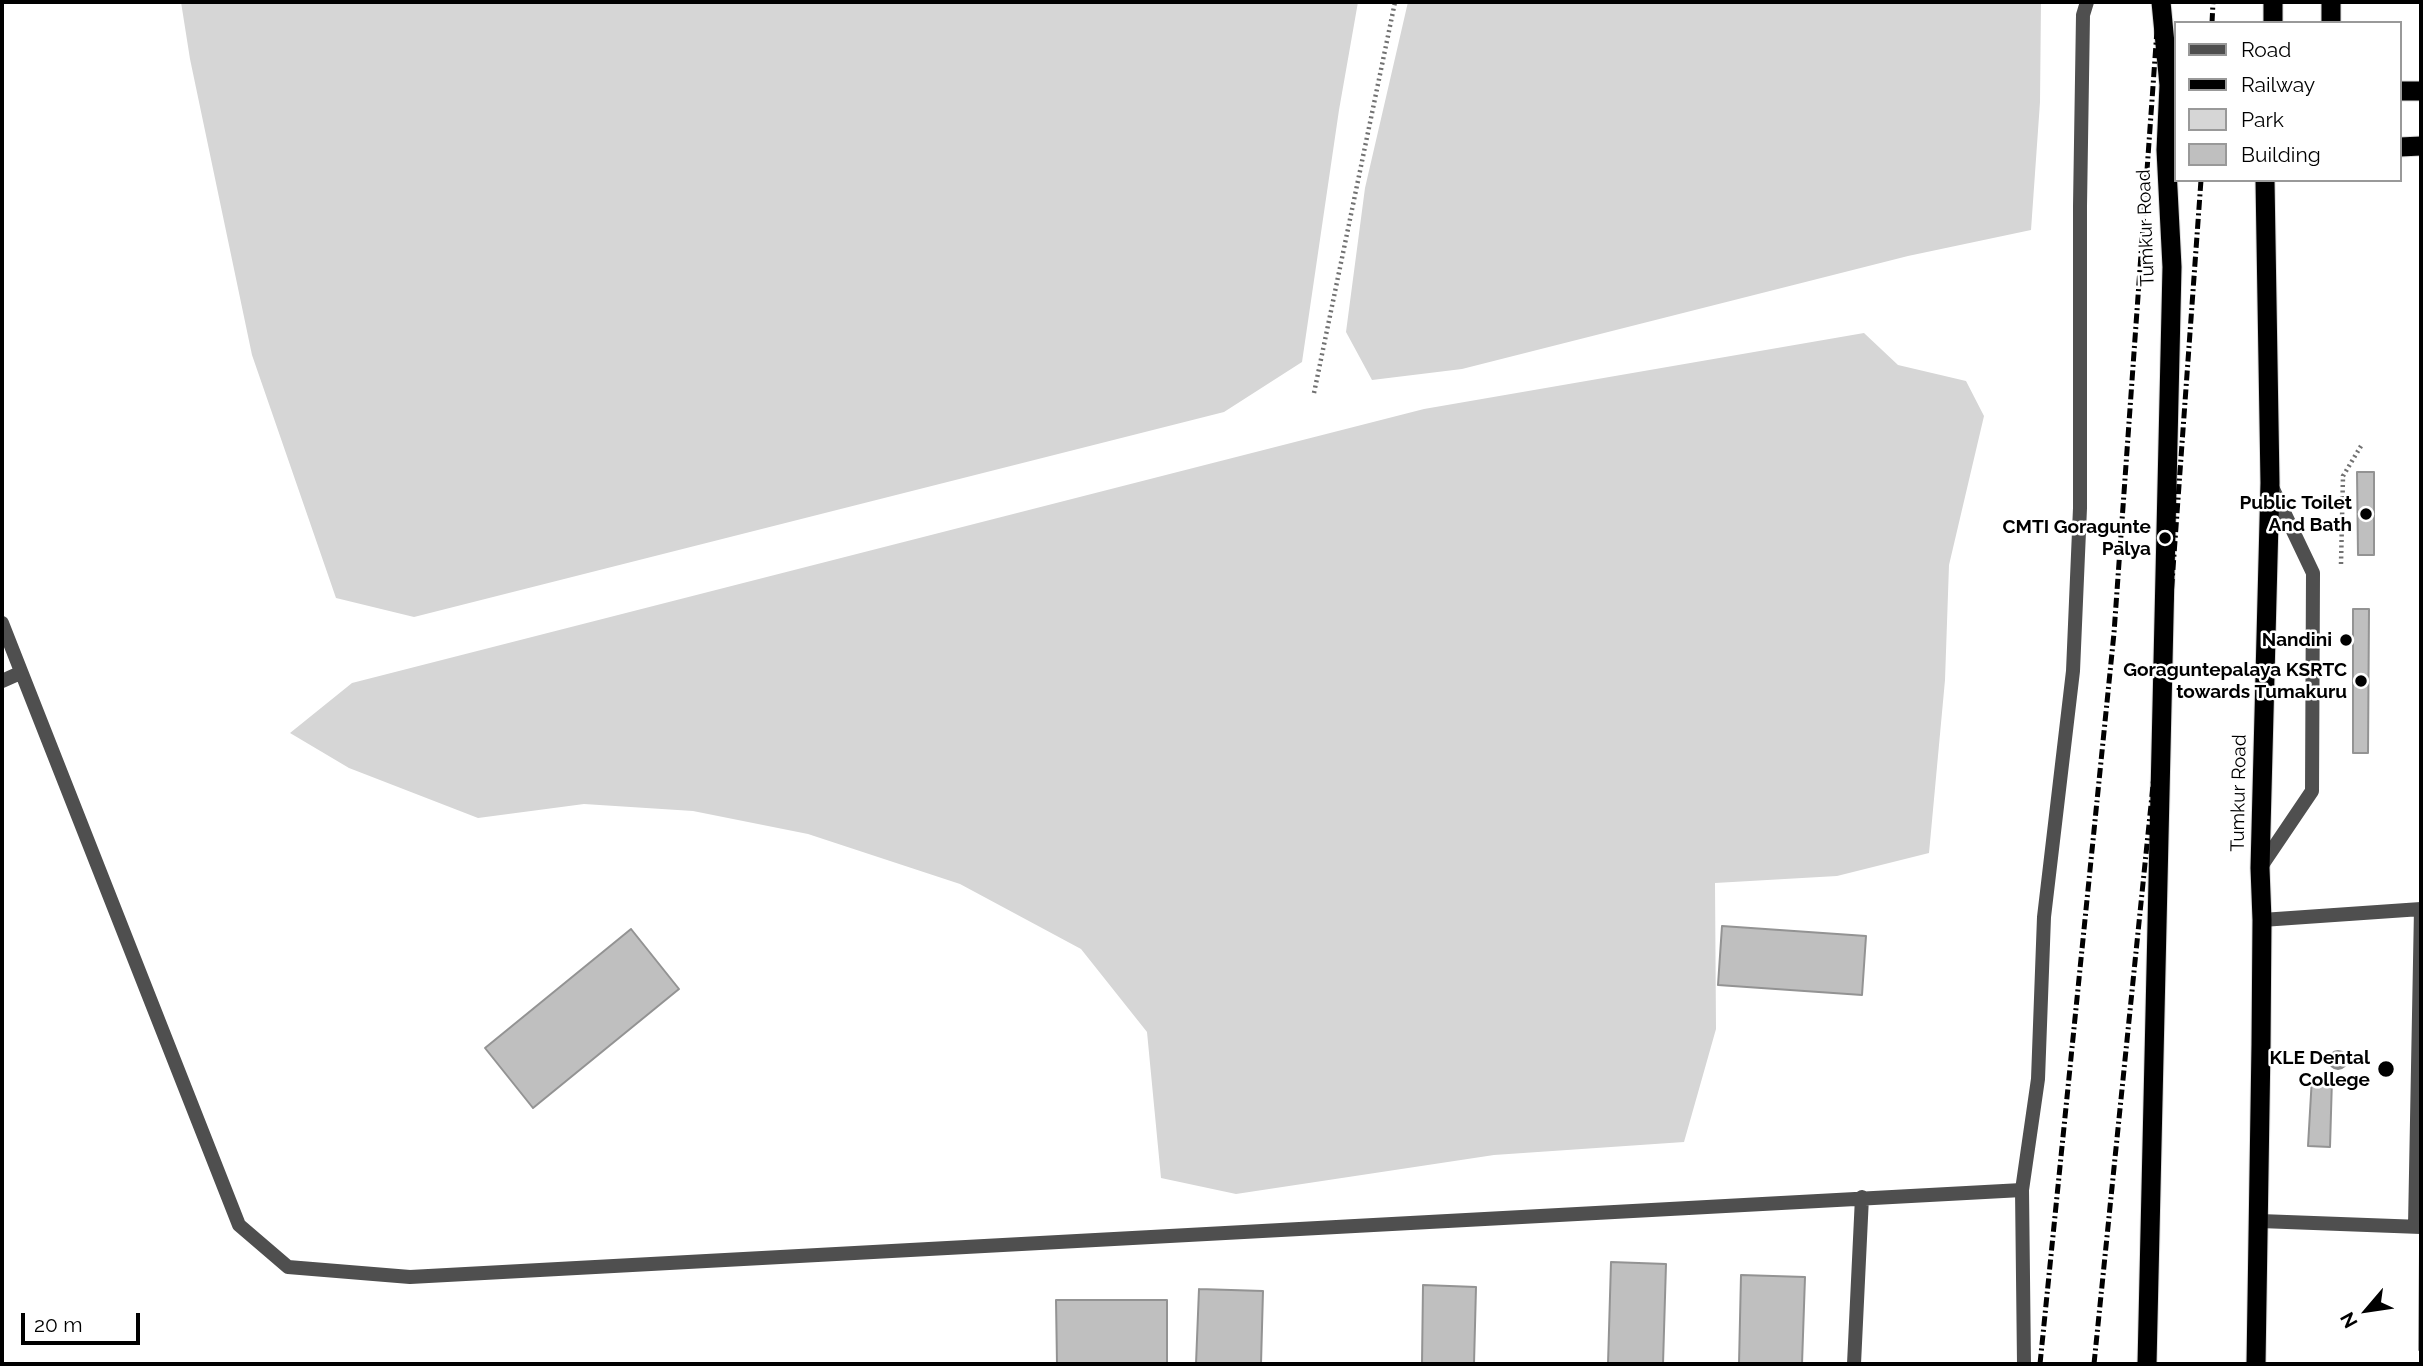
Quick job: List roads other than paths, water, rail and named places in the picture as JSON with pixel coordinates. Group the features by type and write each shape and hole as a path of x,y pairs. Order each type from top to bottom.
{"highway":[{"name":"Tumkur Road","path":"2147,1364 2172,267 2173,85 2161,2"},
{"path":"2273,2 2273,21"},
{"path":"2331,2 2331,21"},
{"path":"2402,91 2421,91"},
{"path":"2402,147 2421,146"},
{"name":"Tumkur Road","path":"2256,1364 2260,1221 2260,868 2270,483 2265,182"}],"street":[{"path":"2024,1364 2022,1190 2038,1079 2044,917 2073,671 2080,508 2083,15 2087,2"},
{"path":"2260,868 2312,791 2313,573 2270,483"},
{"path":"2,623 239,1225 288,1267 410,1277 2022,1190"},
{"path":"2,681 20,673"},
{"path":"2260,1221 2418,1226 2421,909 2262,920"},
{"path":"1854,1364 1862,1198"}],"railway":[{"path":"2040,1364 2114,633 2159,2"},
{"path":"2212,21 2213,2"},
{"path":"2094,1364 2168,638 2201,182"}],"place":[{"name":"Public Toilet And Bath","path":"2366,514"},
{"name":"CMTI Goragunte Palya","path":"2165,538"},
{"name":"Nandini","path":"2346,640"},
{"name":"Goraguntepalaya KSRTC towards Tumakuru","path":"2361,681"},
{"name":"KLE Dental College","path":"2386,1069"}]}
